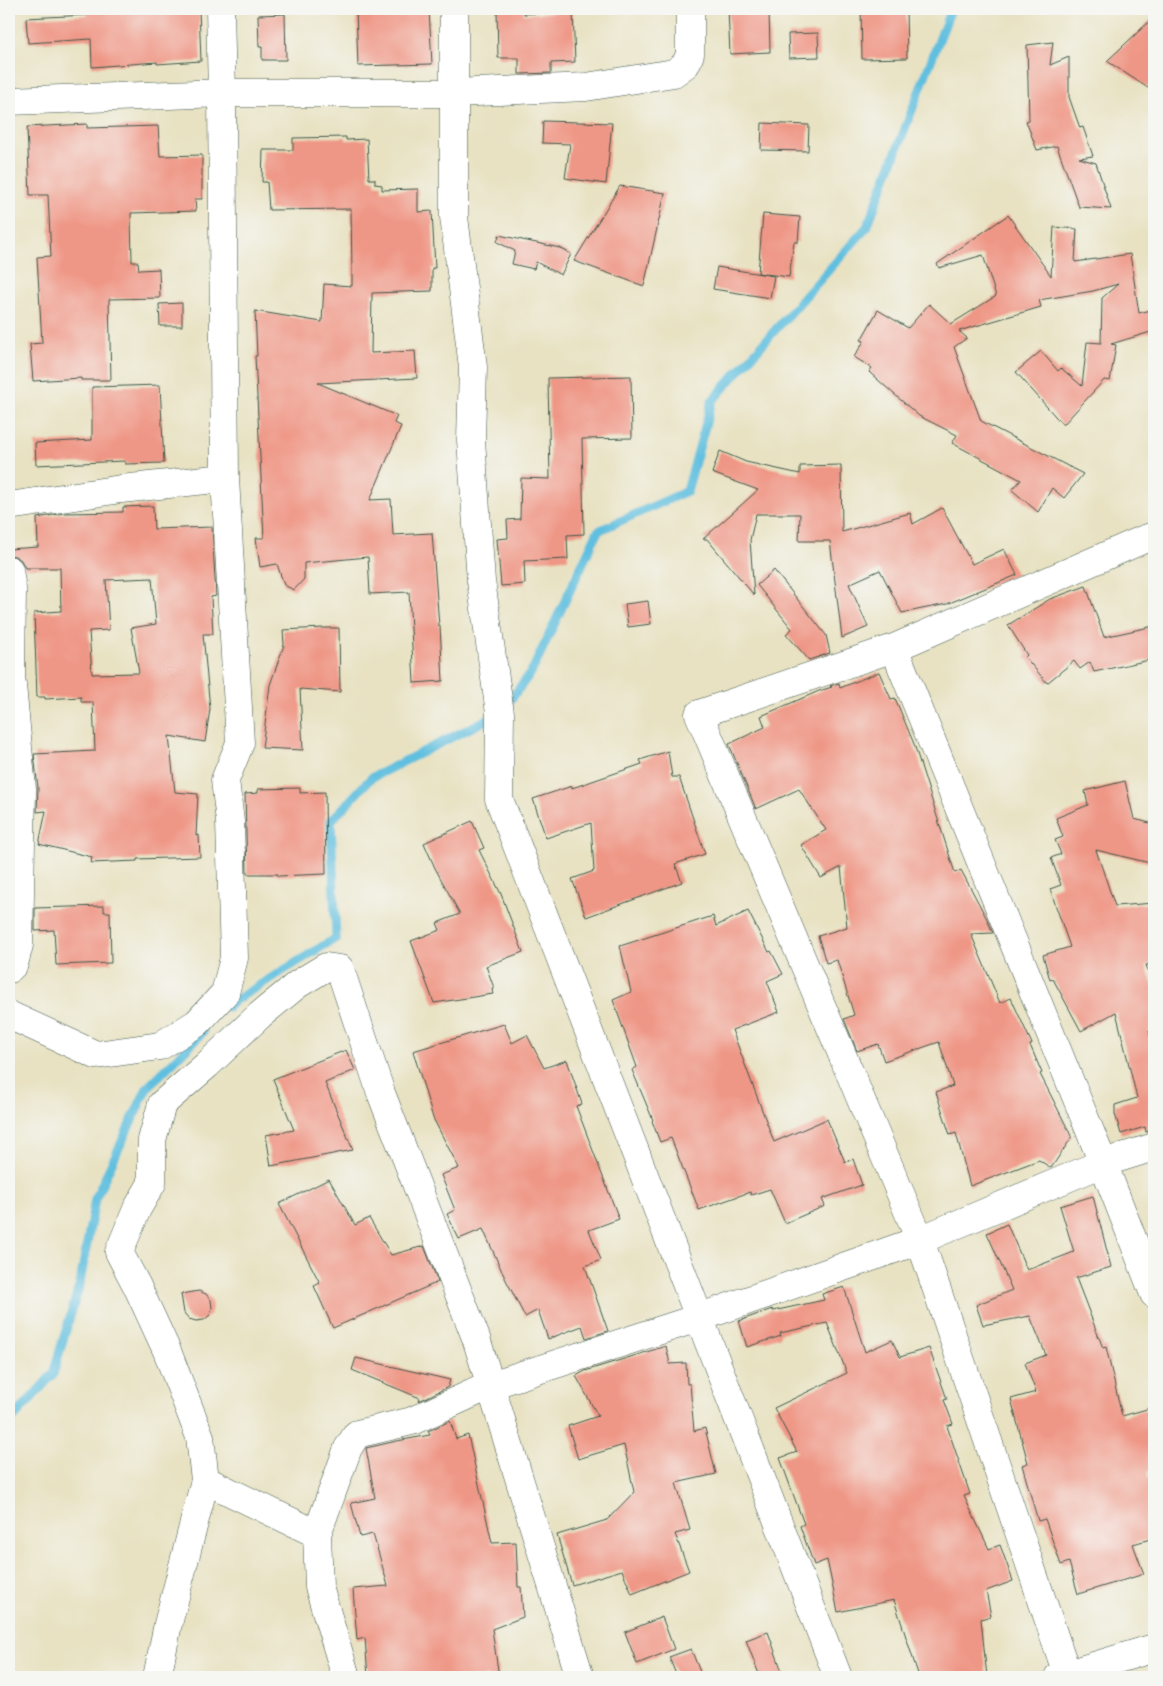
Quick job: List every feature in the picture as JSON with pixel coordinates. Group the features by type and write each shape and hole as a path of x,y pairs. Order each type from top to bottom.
{"street":[{"path":"9,1015 96,1055 160,1046 197,1023 225,993 234,958 230,822 225,780 240,743 225,478 220,9"},
{"path":"454,9 454,217 473,367 470,440 481,581 500,713 499,799 838,1677"},
{"path":"9,100 222,93 455,93 586,88 674,73 686,64 690,54 690,9"},
{"path":"9,506 121,489 225,478"},
{"path":"1154,536 894,648 699,714 920,1240 1064,1676 1154,1648"},
{"path":"9,570 12,589 11,675 22,789 19,945 14,964 9,969"},
{"path":"894,648 1103,1163 1154,1294"},
{"path":"157,1677 168,1624 205,1480 200,1437 167,1351 119,1252 137,1209 152,1183 152,1140 162,1104 260,1015 298,984 326,967 340,969 381,1093 466,1311 491,1385 580,1677"},
{"path":"346,1677 319,1587 317,1534 348,1448 357,1434 412,1421 491,1385 698,1318 920,1240 1103,1163 1154,1147"},
{"path":"205,1480 317,1534"}],"building":[{"path":"88,9 199,9 201,61 92,67 91,39 28,43 26,18 88,15"},
{"path":"356,9 429,9 432,64 358,66"},
{"path":"497,9 524,9 524,14 573,11 575,62 551,63 551,73 519,74 519,58 498,58"},
{"path":"728,9 769,9 770,52 730,54"},
{"path":"861,9 906,9 907,58 862,59"},
{"path":"285,14 286,60 262,60 262,47 259,47 258,15"},
{"path":"1154,17 1154,92 1107,61"},
{"path":"818,33 819,57 789,58 788,34"},
{"path":"1053,42 1050,65 1069,57 1069,97 1080,128 1083,127 1093,156 1079,158 1096,163 1111,209 1079,207 1057,146 1037,150 1026,121 1029,120 1027,45"},
{"path":"543,121 612,123 606,184 565,178 570,144 542,143"},
{"path":"762,123 809,125 808,151 761,150"},
{"path":"87,124 87,128 158,126 160,156 202,155 202,199 195,199 196,211 131,213 132,262 138,262 139,270 159,269 160,298 109,299 111,380 81,380 81,378 33,381 30,344 42,343 37,257 51,256 48,195 30,195 27,127"},
{"path":"346,137 346,140 367,139 369,179 375,179 375,184 382,185 382,190 418,189 418,212 432,211 435,268 432,268 432,291 372,293 371,353 415,351 417,378 318,383 397,416 394,423 401,426 370,500 391,499 393,535 432,533 443,681 414,683 409,592 370,594 368,557 304,563 304,579 294,590 284,585 277,564 260,567 256,538 264,538 255,356 257,356 255,311 322,322 324,284 352,286 351,209 269,210 267,182 262,182 263,150 293,150 293,138"},
{"path":"620,186 665,193 644,286 574,261"},
{"path":"763,214 800,217 798,242 794,242 789,277 758,273"},
{"path":"1008,215 1051,276 1054,227 1077,229 1075,262 1130,254 1139,313 1154,309 1154,331 1111,344 1116,345 1110,381 1104,380 1063,425 1016,372 1041,351 1058,371 1061,368 1082,386 1087,342 1101,343 1102,298 1118,284 1093,291 1039,300 1041,307 959,331 967,338 954,347 981,421 1083,474 1064,498 1052,488 1038,512 1012,490 1021,480 952,443 957,435 919,416 869,372 872,368 854,357 864,341 861,340 878,310 908,328 929,304 951,324 996,296 983,255 939,268 937,264"},
{"path":"499,235 560,248 571,254 561,275 536,262 534,269 512,264 515,251 497,242"},
{"path":"717,267 774,276 770,298 713,289"},
{"path":"182,303 182,326 160,326 159,304"},
{"path":"631,376 632,438 582,439 584,534 567,535 568,559 524,561 525,584 501,586 497,539 508,538 507,520 520,519 521,478 550,479 548,378"},
{"path":"160,385 164,463 125,464 125,461 36,465 35,443 92,440 92,387"},
{"path":"720,451 746,462 800,474 800,466 841,465 842,532 910,513 913,524 942,508 972,564 1004,549 1017,575 947,604 902,613 880,570 849,584 868,627 842,638 830,541 799,541 800,514 756,514 750,540 754,595 707,539 703,539 758,490 712,473"},
{"path":"153,506 154,529 212,527 216,596 211,597 213,634 203,634 210,709 205,742 169,736 175,792 198,794 196,836 199,835 200,857 91,863 92,857 39,844 46,811 37,812 38,788 34,754 95,751 93,702 81,702 81,697 45,699 45,697 37,697 34,613 61,611 60,568 25,568 21,560 9,555 9,549 38,547 37,518 65,513 123,512 123,507","holes":["152,578 156,624 131,628 139,673 92,674 89,631 109,630 106,580"]},
{"path":"774,570 826,635 830,653 809,660 786,634 792,629 757,585"},
{"path":"1086,586 1104,637 1154,626 1154,659 1094,672 1090,662 1080,669 1074,661 1047,683 1025,657 1027,655 1008,625 1050,599"},
{"path":"648,601 651,624 628,627 625,604"},
{"path":"339,628 340,692 300,689 303,750 262,748 270,685 284,645 283,630"},
{"path":"879,672 891,699 895,698 914,744 955,873 961,870 993,933 971,934 1000,1003 1011,998 1032,1044 1030,1045 1042,1073 1040,1074 1072,1137 1051,1168 1039,1160 970,1186 956,1133 950,1135 936,1092 953,1086 939,1042 884,1061 878,1044 857,1051 844,1019 854,1015 837,960 826,963 818,936 847,927 841,867 821,878 801,845 826,830 799,789 756,809 729,744 765,727 761,716 832,687 830,686 839,683 840,688"},
{"path":"668,751 672,777 679,777 705,854 675,864 682,882 586,917 572,879 594,871 591,823 546,838 533,799 642,764 640,760"},
{"path":"1125,781 1134,819 1154,824 1154,864 1096,850 1115,906 1154,903 1154,964 1146,965 1154,989 1154,1029 1149,1031 1154,1052 1154,1131 1146,1132 1145,1127 1121,1134 1115,1114 1115,1105 1137,1098 1116,1012 1081,1031 1053,979 1050,980 1043,955 1070,947 1050,889 1061,885 1051,858 1061,854 1055,840 1063,837 1056,818 1088,805 1085,791"},
{"path":"300,788 300,793 325,792 326,874 278,876 278,874 247,874 245,794 258,793 258,789"},
{"path":"472,821 484,848 479,850 501,894 523,952 486,966 494,988 492,989 493,994 434,1003 411,941 440,930 437,923 460,914 424,843"},
{"path":"104,906 104,912 110,912 111,963 56,965 54,930 35,931 35,908"},
{"path":"748,911 769,952 771,951 783,974 767,981 779,1012 732,1030 774,1142 827,1119 845,1162 853,1159 862,1185 822,1199 825,1206 785,1223 770,1189 751,1195 750,1192 699,1210 671,1138 660,1142 632,1070 637,1067 613,1000 631,992 620,946 713,916 716,926"},
{"path":"504,1024 512,1043 527,1035 544,1068 567,1060 582,1104 576,1106 619,1219 589,1230 601,1260 585,1266 608,1331 586,1338 582,1326 548,1339 538,1310 525,1317 483,1229 459,1239 447,1214 455,1210 441,1175 459,1168 433,1118 413,1051"},
{"path":"346,1050 355,1070 325,1083 353,1150 271,1166 266,1135 294,1130 273,1079"},
{"path":"329,1179 355,1225 369,1218 391,1255 424,1246 438,1282 333,1328 314,1286 320,1283 279,1204"},
{"path":"1093,1196 1111,1267 1076,1278 1103,1348 1106,1347 1122,1416 1154,1407 1154,1470 1147,1472 1154,1498 1154,1538 1133,1544 1144,1574 1078,1594 1069,1562 1061,1565 1045,1519 1038,1521 1022,1465 1028,1463 1011,1399 1036,1392 1025,1363 1046,1355 1030,1316 983,1325 976,1305 1012,1290 987,1233 1007,1224 1027,1270 1074,1252 1060,1206"},
{"path":"844,1287 865,1352 892,1340 900,1357 929,1348 947,1399 944,1400 953,1424 947,1426 970,1494 964,1496 989,1549 1000,1545 1013,1581 986,1591 991,1616 981,1619 987,1677 919,1677 894,1600 838,1612 827,1560 814,1565 800,1526 804,1524 780,1458 797,1452 774,1408 847,1373 827,1323 780,1333 781,1336 747,1347 739,1321 772,1309 773,1311 824,1300 822,1294"},
{"path":"199,1291 206,1294 211,1300 212,1308 210,1315 204,1320 196,1321 189,1319 184,1313 181,1294"},
{"path":"666,1346 670,1364 686,1363 687,1384 690,1384 694,1431 705,1428 716,1474 676,1483 690,1530 675,1534 689,1571 632,1594 622,1570 572,1585 557,1535 607,1520 634,1492 624,1445 578,1459 568,1426 598,1416 576,1376 585,1371"},
{"path":"356,1358 450,1380 448,1387 419,1401 420,1398 352,1370"},
{"path":"450,1421 456,1439 468,1435 492,1543 516,1542 518,1587 521,1587 523,1617 492,1629 499,1677 368,1677 365,1638 357,1640 353,1589 388,1586 373,1534 360,1537 351,1503 375,1498 366,1448 430,1435 428,1431"},
{"path":"662,1617 674,1649 637,1664 625,1632"},
{"path":"768,1632 784,1677 760,1677 746,1640"},
{"path":"691,1649 702,1677 677,1677 669,1657"}],"waterway":[{"path":"505,707 532,671 598,531 687,491 712,401 867,227 951,9"},
{"path":"228,1007 234,1001 336,938 331,821 371,778 496,715"},
{"path":"9,1423 53,1374 80,1283 95,1199 147,1088 203,1032"}]}
